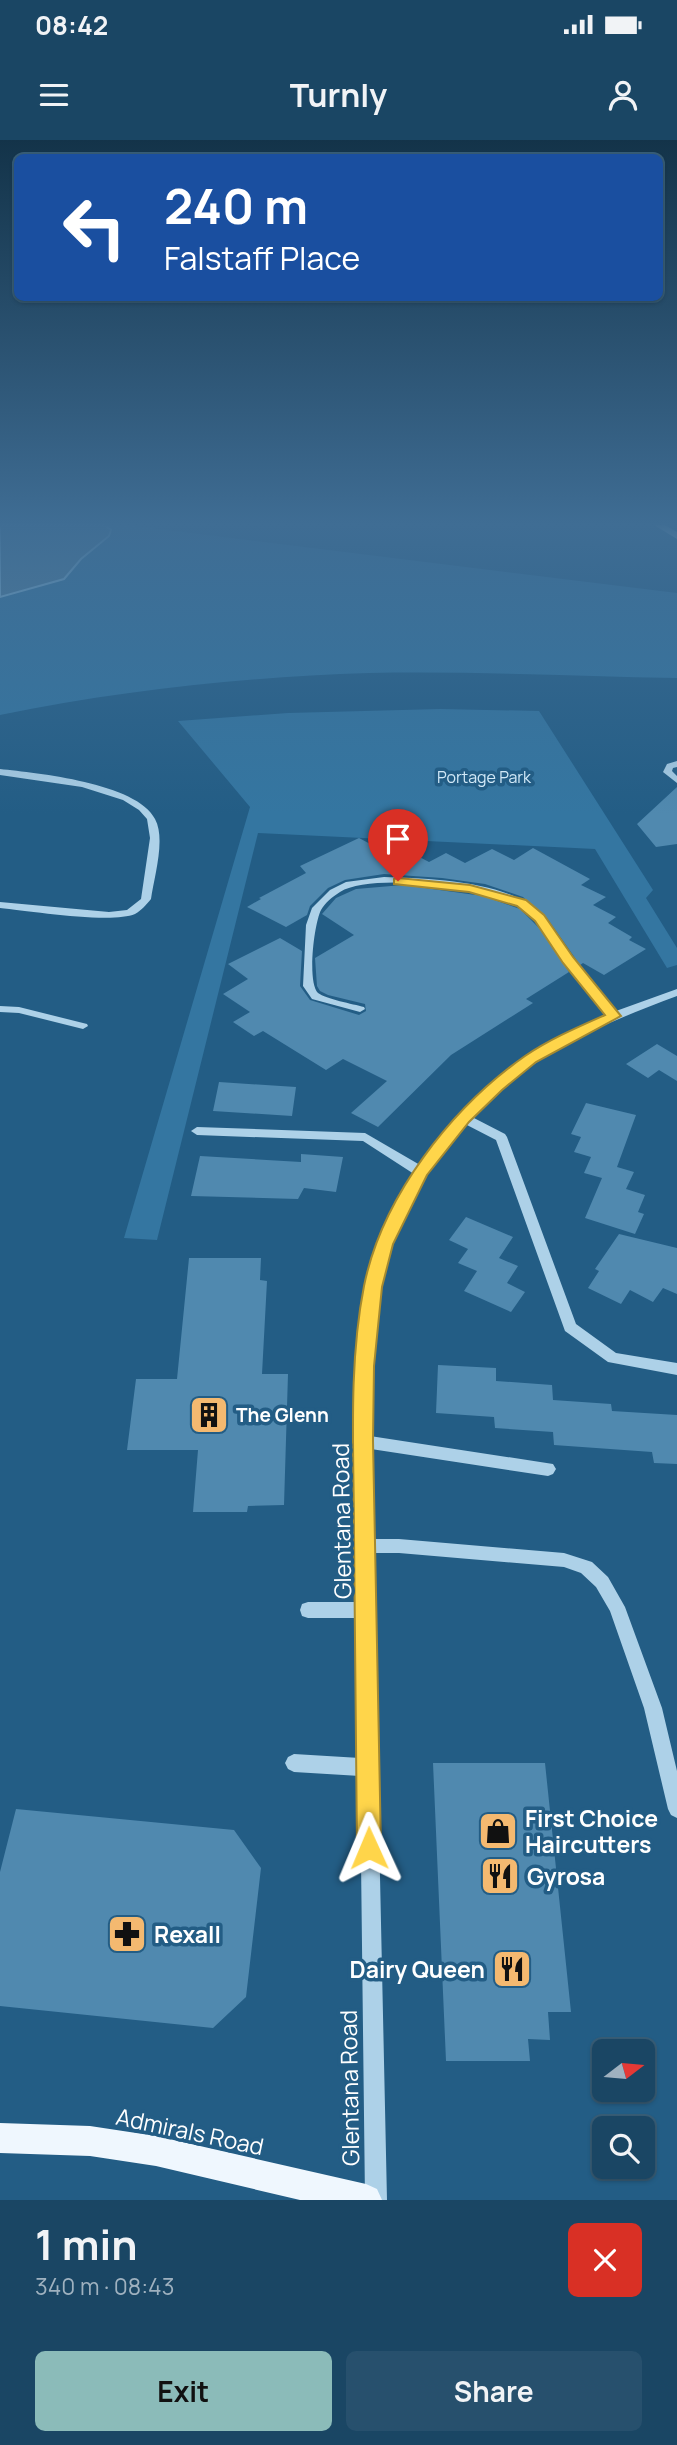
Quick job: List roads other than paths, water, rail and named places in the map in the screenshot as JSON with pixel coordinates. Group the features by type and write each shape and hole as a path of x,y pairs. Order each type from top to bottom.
{"main road":[{"name":"Admirals Road","path":"0,2138 90,2141 156,2151 366,2200"}],"street":[{"path":"677,764 670,766 667,772 677,780"},
{"path":"0,772 49,776 119,795 150,816 155,834 146,899 140,908 125,915 0,905"},
{"path":"360,1009 316,997 308,986 312,921 317,907 328,894 347,885 367,881 398,881 470,888 522,903 540,918 568,960 614,1016"},
{"name":"Glentana Road","path":"376,2200 363,1441 365,1366 373,1287 389,1233 421,1172 464,1118 496,1086 531,1059 569,1037 677,992"},
{"path":"0,1009 19,1010 83,1026"},
{"path":"464,1118 500,1137 570,1327 614,1358 677,1369"},
{"path":"197,1131 365,1137 421,1172"},
{"path":"363,1441 548,1469"},
{"path":"365,1546 399,1546 564,1560 586,1567 602,1582 617,1607 653,1708 677,1809"},
{"path":"308,1610 367,1610"},
{"path":"294,1763 367,1767"}],"place":[{"name":"The Glenn","path":"209,1415"},
{"name":"First Choice Haircutters","path":"498,1831"},
{"name":"Gyrosa","path":"500,1876"},
{"name":"Rexall","path":"127,1934"},
{"name":"Dairy Queen","path":"512,1969"}],"park label":[{"name":"Portage Park","path":"484,777"}]}
